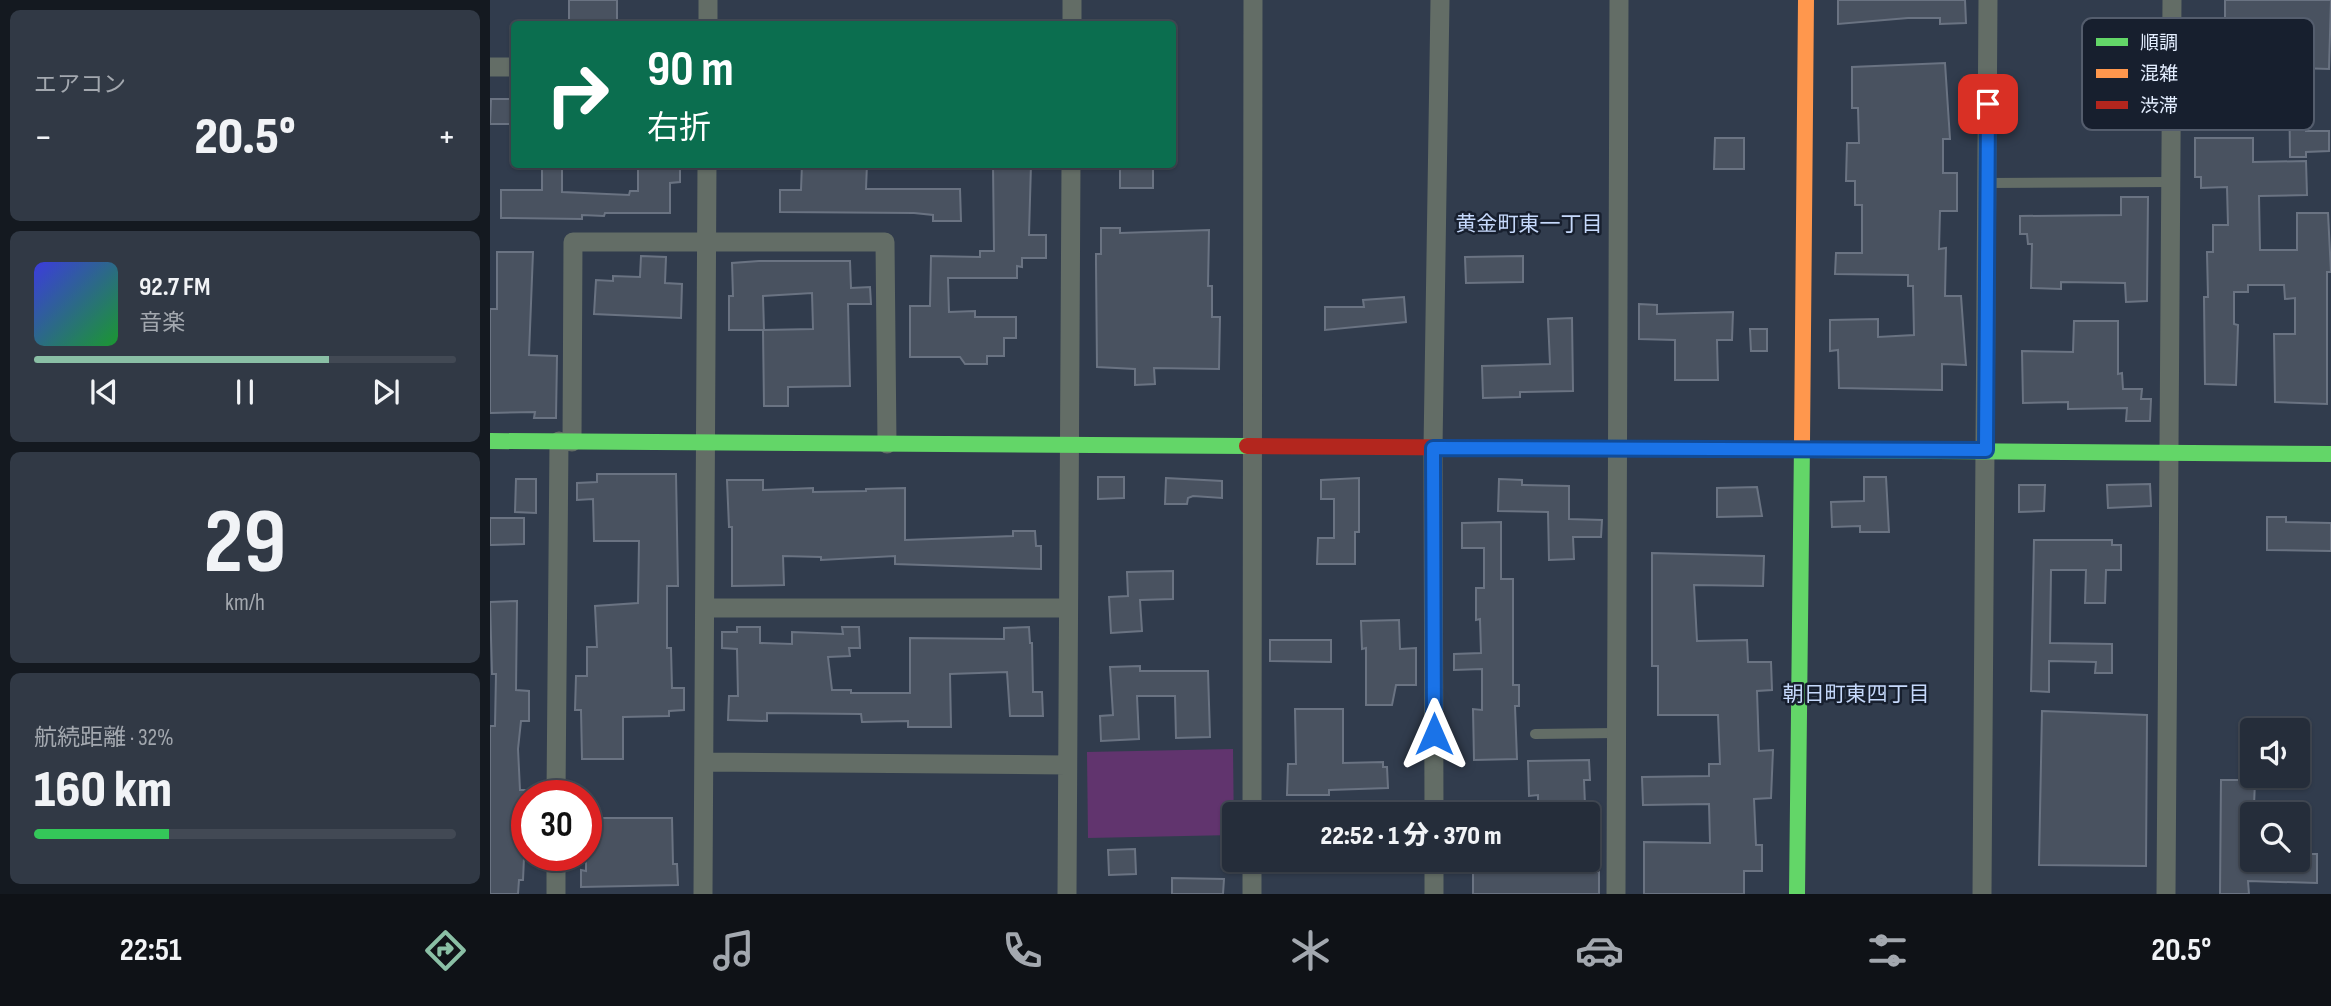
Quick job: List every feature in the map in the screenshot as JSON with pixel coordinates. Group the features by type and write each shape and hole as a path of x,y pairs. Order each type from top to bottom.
{"street":[{"path":"708,0 708,21"},
{"path":"1072,0 1072,21"},
{"path":"1252,802 1253,0"},
{"path":"1434,802 1433,448 1440,0"},
{"path":"1616,894 1619,0"},
{"path":"1797,894 1806,0"},
{"path":"1982,894 1988,0"},
{"path":"2172,0 2172,18"},
{"path":"490,67 511,67"},
{"path":"2166,894 2171,130"},
{"path":"702,894 708,168"},
{"path":"1067,894 1071,168"},
{"path":"556,780 573,242 885,242 887,444"},
{"path":"490,441 2331,454"},
{"path":"706,608 1068,608"},
{"path":"705,762 1067,765"},
{"path":"556,871 556,894"},
{"path":"1252,872 1252,894"},
{"path":"1434,872 1434,894"}],"lane":[{"path":"1988,183 2171,181"},
{"path":"1535,734 1616,733"}],"shaded area":[{"path":"1233,749 1234,802 1222,802 1222,835 1088,838 1087,752"}],"building":[{"path":"569,0 617,0 617,21 569,21"},
{"path":"1838,0 1965,0 1966,23 1940,24 1940,18 1908,18 1838,24"},
{"path":"2225,0 2331,0 2329,69 2314,69 2314,18 2225,18"},
{"path":"1945,63 1950,139 1943,139 1943,173 1957,173 1957,211 1940,211 1939,249 1946,248 1945,296 1961,296 1966,365 1942,364 1942,390 1839,388 1838,350 1830,351 1830,320 1878,319 1878,337 1914,335 1913,286 1908,286 1908,275 1835,274 1836,253 1862,253 1862,205 1855,205 1855,181 1846,181 1847,143 1859,143 1858,108 1852,108 1852,67"},
{"path":"491,99 511,99 511,124 490,124"},
{"path":"2290,130 2329,131 2329,151 2306,152 2306,157 2290,157"},
{"path":"1715,138 1744,138 1744,169 1714,169"},
{"path":"2195,138 2253,138 2253,162 2306,161 2307,195 2259,196 2260,250 2297,250 2297,213 2328,213 2331,272 2327,272 2327,404 2275,402 2274,334 2295,334 2295,298 2285,299 2284,285 2248,285 2248,292 2234,292 2234,324 2238,325 2236,385 2205,384 2204,297 2208,297 2207,252 2213,252 2213,225 2228,225 2227,187 2201,188 2201,177 2195,177"},
{"path":"542,168 562,168 562,192 629,195 630,191 638,191 638,168 680,168 680,182 670,183 670,213 605,213 604,216 582,215 582,219 501,218 501,190 542,190"},
{"path":"802,168 867,168 866,189 960,189 961,221 933,221 933,215 914,213 780,212 780,190 801,190"},
{"path":"993,168 1031,168 1029,235 1046,235 1046,258 1022,258 1022,267 1017,266 1017,278 948,278 949,312 975,311 975,317 1016,317 1016,338 1004,338 1004,356 987,356 987,364 965,364 960,357 910,357 910,306 930,306 931,256 980,257 980,251 994,251"},
{"path":"1120,168 1153,168 1153,188 1120,188"},
{"path":"2121,197 2148,197 2147,301 2126,302 2125,283 2061,282 2061,289 2031,288 2032,244 2028,244 2027,234 2020,234 2020,216 2121,215"},
{"path":"1101,228 1120,228 1120,233 1209,230 1208,286 1212,286 1212,317 1220,317 1219,369 1154,368 1155,384 1135,385 1135,369 1097,367 1096,254 1101,254"},
{"path":"497,252 533,252 529,355 557,356 556,418 534,418 535,412 490,413 490,309 497,309"},
{"path":"641,256 666,257 665,283 682,284 681,318 594,314 596,280 613,281 613,276 640,277"},
{"path":"1523,256 1523,282 1466,283 1465,257"},
{"path":"850,261 851,288 870,287 871,304 848,304 850,386 788,387 788,406 764,406 763,330 729,330 729,296 733,296 732,263","holes":["812,293 813,329 764,330 763,296"]},
{"path":"1404,297 1406,322 1325,330 1325,307 1364,307 1363,300"},
{"path":"1639,304 1657,305 1657,314 1733,312 1732,340 1717,340 1718,380 1675,380 1675,340 1639,339"},
{"path":"1572,318 1573,391 1520,392 1520,397 1483,398 1482,366 1550,364 1548,319"},
{"path":"2074,321 2118,321 2118,374 2122,373 2123,389 2142,389 2141,399 2151,399 2150,421 2126,421 2127,408 2068,409 2068,402 2023,403 2022,351 2073,352"},
{"path":"1750,329 1767,329 1767,351 1751,351"},
{"path":"597,474 676,474 678,586 667,586 667,648 671,648 672,688 684,688 684,710 669,711 669,716 623,717 623,759 582,759 581,710 575,710 576,676 587,676 587,647 597,647 595,606 638,603 639,541 594,541 593,499 577,500 577,483 597,482"},
{"path":"1098,477 1124,477 1124,498 1098,499"},
{"path":"1864,477 1886,477 1889,532 1860,532 1860,526 1832,527 1831,502 1864,501"},
{"path":"1166,478 1222,481 1222,498 1193,496 1188,498 1187,504 1165,504"},
{"path":"1359,478 1359,532 1355,532 1355,564 1317,564 1318,538 1334,538 1334,499 1321,499 1321,480"},
{"path":"516,479 536,479 536,513 515,512"},
{"path":"1499,479 1522,480 1522,485 1569,486 1569,519 1602,520 1601,537 1573,537 1574,559 1549,560 1548,512 1498,511"},
{"path":"727,480 763,480 763,490 813,488 813,492 905,488 905,540 1013,536 1013,531 1035,531 1036,546 1041,546 1041,569 895,564 895,556 821,560 821,557 783,556 784,585 732,586 732,527 729,527"},
{"path":"2150,484 2151,506 2108,508 2107,485"},
{"path":"2019,485 2045,485 2044,511 2019,512"},
{"path":"1757,487 1762,516 1717,517 1717,488"},
{"path":"2267,517 2286,517 2286,522 2331,523 2331,551 2267,550"},
{"path":"490,518 524,518 524,544 490,545"},
{"path":"1501,522 1501,579 1513,579 1513,685 1519,685 1519,706 1515,706 1517,759 1474,760 1473,709 1482,710 1482,669 1454,670 1454,654 1481,653 1480,619 1476,620 1476,588 1484,588 1484,548 1462,548 1462,523"},
{"path":"2034,540 2112,540 2112,545 2121,545 2121,570 2106,570 2105,603 2085,603 2086,570 2051,570 2050,643 2112,644 2112,673 2095,673 2096,662 2049,661 2049,692 2031,691"},
{"path":"1652,553 1764,556 1763,586 1694,585 1697,641 1747,640 1748,662 1771,662 1772,690 1757,691 1759,751 1773,750 1771,798 1754,799 1756,845 1762,845 1762,871 1744,871 1744,894 1644,894 1644,842 1710,843 1709,804 1643,805 1642,777 1709,776 1709,764 1720,764 1718,715 1658,715 1658,666 1652,666"},
{"path":"1173,571 1173,599 1140,600 1142,631 1111,633 1109,597 1128,596 1127,572"},
{"path":"517,601 516,690 529,691 529,721 521,721 518,749 520,780 511,780 511,871 523,871 523,880 519,880 518,894 490,894 490,726 495,726 496,674 492,674 490,602"},
{"path":"1399,620 1400,649 1416,648 1416,685 1396,685 1392,705 1366,705 1366,648 1362,649 1361,621"},
{"path":"737,627 760,627 760,643 792,644 792,632 843,634 842,627 859,627 860,648 849,648 850,656 828,657 832,690 851,690 851,693 910,693 910,638 1004,639 1004,628 1029,627 1033,692 1042,692 1043,716 1010,716 1007,672 950,674 951,727 908,727 908,721 862,722 861,714 767,713 767,721 728,720 729,696 738,696 737,649 722,648 722,632 737,632"},
{"path":"1270,640 1331,640 1331,662 1270,661"},
{"path":"1140,666 1140,671 1208,671 1210,737 1176,738 1175,696 1137,696 1139,739 1101,741 1100,716 1113,715 1110,667"},
{"path":"1295,709 1343,709 1343,763 1383,762 1383,767 1387,767 1388,788 1329,790 1329,795 1287,795 1288,764 1296,764"},
{"path":"2042,711 2147,715 2146,866 2039,865"},
{"path":"1589,760 1590,780 1584,780 1585,802 1538,802 1538,795 1529,796 1528,761"},
{"path":"2221,780 2240,780 2240,788 2255,788 2254,802 2240,802 2240,872 2310,872 2310,854 2317,854 2317,883 2248,881 2249,894 2220,894"},
{"path":"602,818 672,818 673,864 677,864 678,885 581,887 581,871 602,871"},
{"path":"1135,849 1136,874 1109,875 1108,850"},
{"path":"1599,872 1599,894 1473,894 1473,873"},
{"path":"1172,878 1224,879 1223,894 1172,894"}],"traffic: fast":[{"path":"490,441 1247,446"},
{"path":"1797,894 1802,443"},
{"path":"1533,448 2331,454"}],"traffic: slow":[{"path":"1802,443 1806,0"}],"traffic: jam":[{"path":"1247,446 1533,448"}],"district":[{"name":"黄金町東一丁目","path":"1529,224"},
{"name":"朝日町東四丁目","path":"1856,694"}],"route":[{"path":"1434,734 1433,448 1986,450 1988,104"}]}
